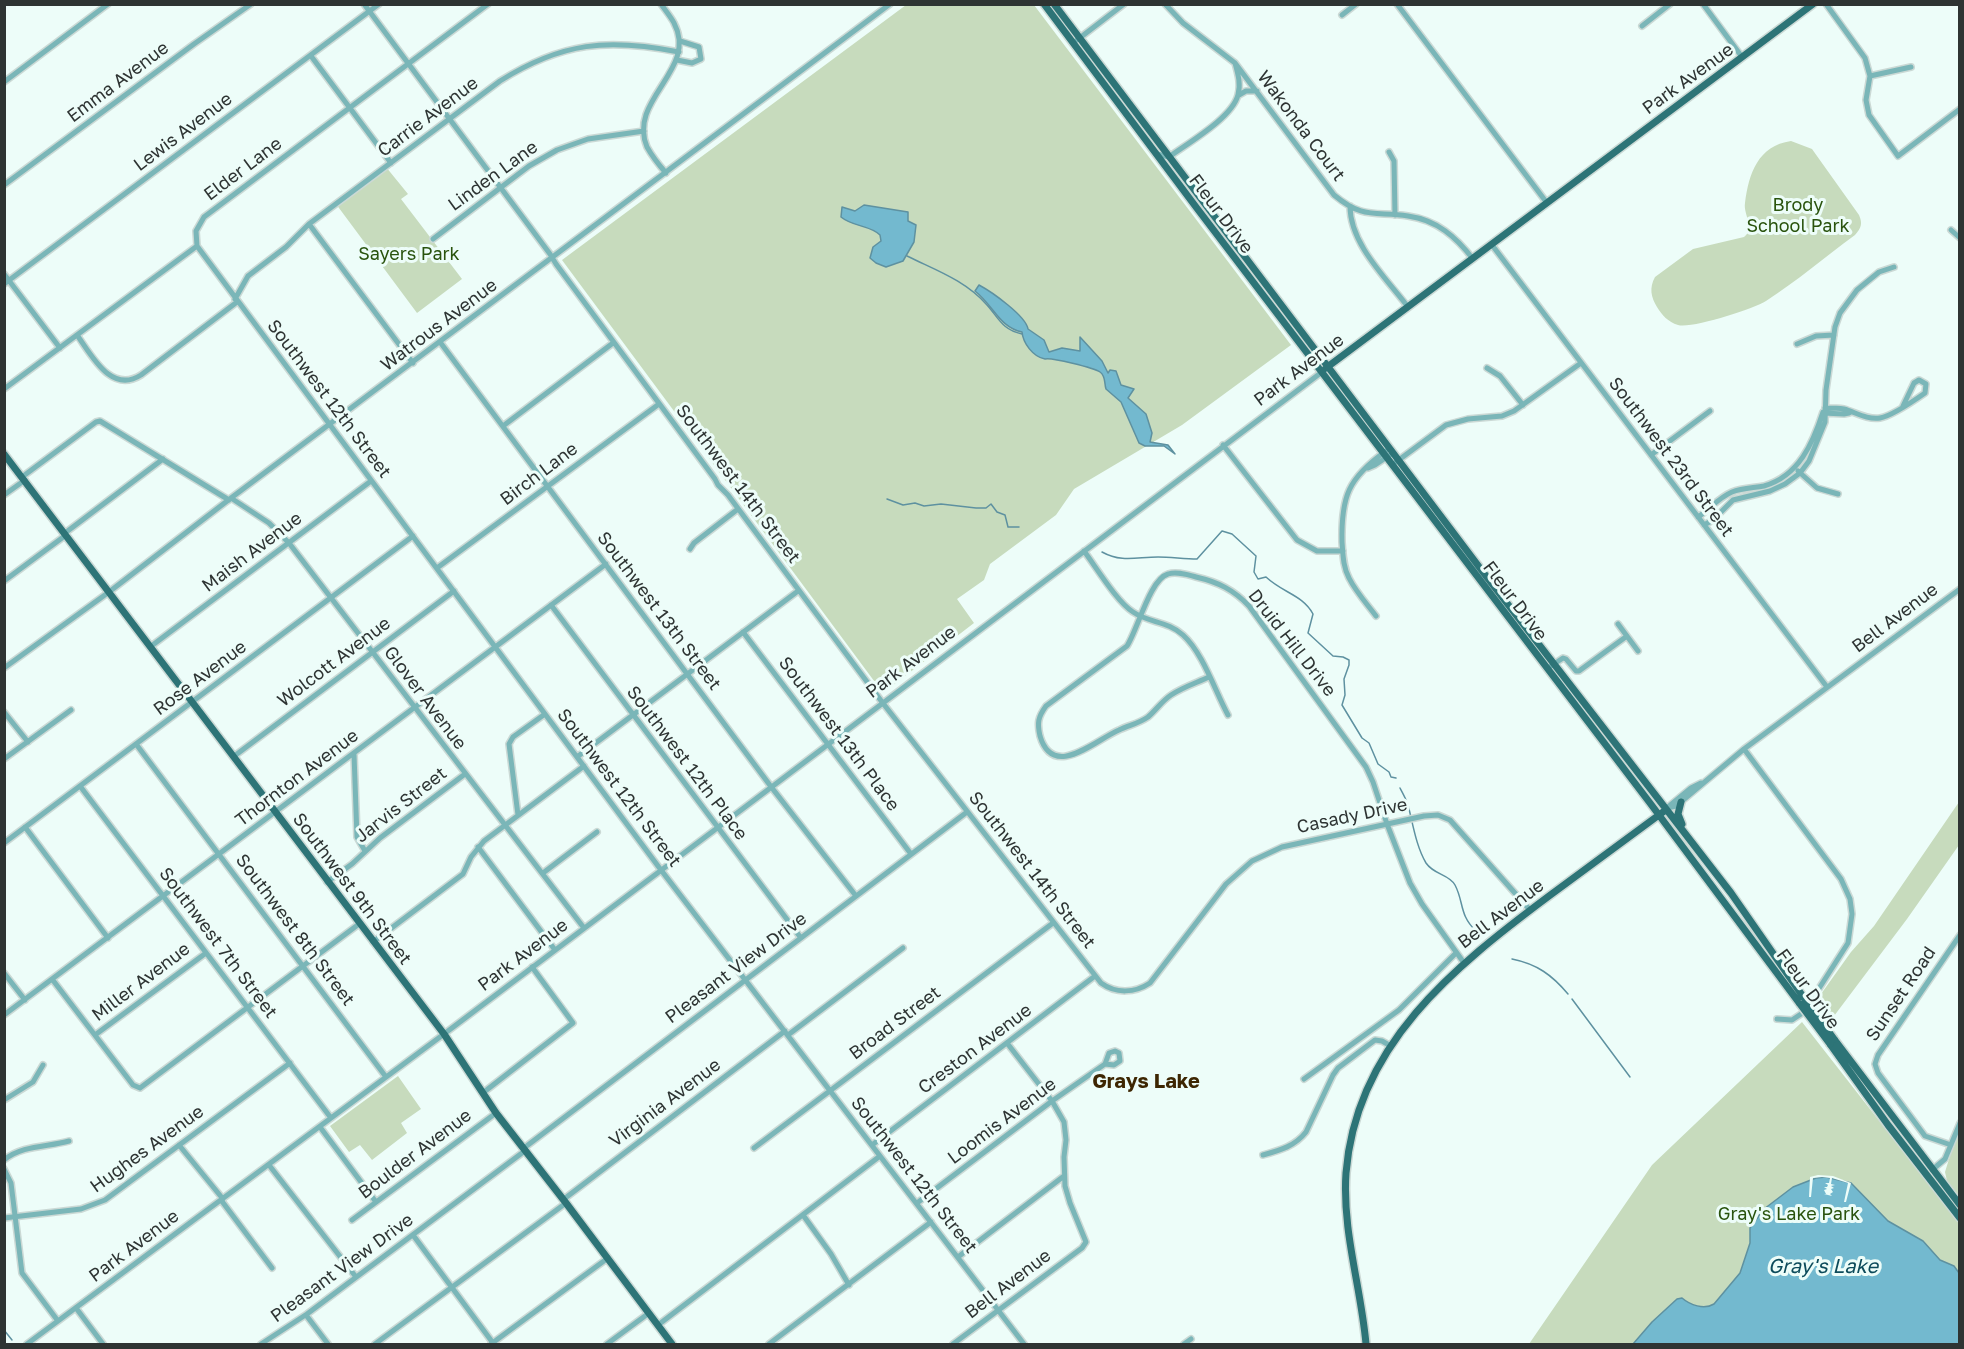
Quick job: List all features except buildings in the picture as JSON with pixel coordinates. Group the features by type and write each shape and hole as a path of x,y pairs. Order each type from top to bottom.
{"main road":[{"name":"Fleur Drive","path":"1044,4 1076,40 1169,157 1325,369 1802,1001 1959,1218"},
{"name":"Fleur Drive","path":"1054,4 1076,40 1157,154 1325,369"},
{"name":"Park Avenue","path":"1325,369 1813,4"},
{"name":"Southwest 9th Street","path":"4,454 444,1034 496,1113 672,1344"},
{"name":"Fleur Drive","path":"1550,667 1667,808 1731,893 1802,1001"},
{"path":"1681,802 1678,817 1692,842"},
{"name":"Bell Avenue","path":"1464,963 1530,910 1667,808"},
{"path":"1366,1344 1348,1226 1346,1173 1356,1120 1371,1080 1389,1045 1410,1017 1464,963"},
{"name":"Fleur Drive","path":"1832,1042 1959,1205"}],"street":[{"path":"4,82 108,4"},
{"name":"Emma Avenue","path":"4,185 251,4"},
{"name":"Southwest 14th Street","path":"364,4 718,485 728,495 882,702 1095,976"},
{"name":"Lewis Avenue","path":"7,282 379,4"},
{"name":"Elder Lane","path":"196,246 196,231 204,217 488,4"},
{"path":"661,4 674,23 680,42 679,52 677,60 650,102 644,131 646,144 666,173"},
{"name":"Watrous Avenue","path":"4,668 109,592 890,4"},
{"path":"1076,40 1124,4"},
{"name":"Wakonda Court","path":"1165,4 1183,22 1235,63 1334,195 1350,207 1371,214 1415,217 1441,228 1456,239 1473,259"},
{"path":"1342,15 1356,4"},
{"path":"1397,4 1547,204"},
{"path":"1642,26 1670,4"},
{"path":"1703,4 1742,57"},
{"path":"1826,4 1865,58 1870,76 1866,100 1869,116 1898,156 1959,109"},
{"path":"677,60 692,63 701,59 699,47 680,42"},
{"name":"Carrie Avenue","path":"77,335 99,365 112,378 127,381 141,375 236,301 248,276 286,247 309,224 518,70 557,53 607,44 646,46 679,52"},
{"path":"311,56 391,164"},
{"path":"1157,154 1169,157 1233,107 1238,97 1240,80 1235,63"},
{"path":"1870,76 1911,67"},
{"path":"1238,97 1246,91 1257,91"},
{"name":"Linden Lane","path":"433,239 529,166 557,150 588,139 644,131"},
{"path":"1389,152 1394,161 1395,215"},
{"path":"1350,207 1351,221 1357,238 1408,307"},
{"path":"309,224 412,363"},
{"path":"1951,231 1959,238"},
{"name":"Southwest 23rd Street","path":"1492,245 1827,687"},
{"path":"4,389 196,246"},
{"name":"Southwest 12th Street","path":"196,246 661,870 1024,1344"},
{"path":"1704,525 1713,520 1733,500 1777,488 1800,473 1813,454 1825,422 1824,411 1834,335 1840,314 1852,295 1879,272 1894,267"},
{"path":"4,274 7,282 60,348"},
{"path":"1797,344 1816,336 1834,335"},
{"name":"Southwest 13th Street","path":"440,342 856,896"},
{"path":"503,426 614,342"},
{"path":"1395,462 1446,425 1468,419 1502,416 1523,405 1581,363"},
{"path":"1487,368 1500,376 1523,405"},
{"name":"Park Avenue","path":"27,1344 444,1034 1325,369"},
{"path":"1824,411 1845,410 1850,413 1881,418 1894,412 1925,393 1926,384 1919,380 1914,382 1903,406"},
{"name":"Birch Lane","path":"437,568 659,404"},
{"path":"1651,455 1710,411"},
{"path":"1698,517 1724,496 1777,480 1794,468 1812,442 1824,411"},
{"name":"Glover Avenue","path":"23,478 96,422 104,422 269,523 289,543 584,928"},
{"path":"1223,445 1297,540 1304,546 1317,551 1343,551"},
{"path":"1376,616 1348,577 1343,551 1342,516 1344,502 1352,483 1367,468 1388,453"},
{"path":"4,581 163,459"},
{"path":"1794,468 1817,488 1838,495"},
{"path":"4,495 23,478"},
{"name":"Maish Avenue","path":"150,647 371,481"},
{"path":"1747,488 1749,496"},
{"path":"690,549 694,543 738,509"},
{"name":"Rose Avenue","path":"4,843 412,536"},
{"path":"1084,551 1125,606 1141,617 1166,623 1182,633 1194,648 1228,715"},
{"name":"Thornton Avenue","path":"4,1015 606,564"},
{"name":"Druid Hill Drive","path":"1209,677 1172,695 1139,723 1120,729 1084,750 1066,756 1055,756 1046,750 1037,724 1040,713 1046,706 1126,646 1133,636 1157,582 1169,574 1178,573 1211,580 1235,593 1254,613 1356,752 1373,782 1410,883 1456,953"},
{"name":"Bell Avenue","path":"1667,808 1676,806 1744,749 1959,589"},
{"name":"Wolcott Avenue","path":"233,757 454,591"},
{"path":"578,757 798,591"},
{"name":"Southwest 12th Place","path":"551,605 801,938"},
{"path":"1618,624 1638,651"},
{"name":"Southwest 13th Place","path":"743,632 911,854"},
{"path":"1550,667 1563,658 1576,671 1579,671 1627,636"},
{"path":"4,759 71,710"},
{"path":"4,712 28,742"},
{"path":"518,815 509,744 513,737 545,714"},
{"name":"Southwest 8th Street","path":"136,744 386,1077"},
{"path":"1744,749 1841,879 1850,899 1852,914 1848,943 1813,999 1797,1019 1788,1021 1777,1019"},
{"path":"354,754 357,837 365,852"},
{"path":"373,942 463,874 478,847 584,766"},
{"name":"Jarvis Street","path":"327,882 465,774"},
{"name":"Bell Avenue","path":"1667,808 1691,788 1705,781"},
{"name":"Southwest 7th Street","path":"80,786 331,1118"},
{"name":"Pleasant View Drive","path":"261,1344 306,1315 967,812"},
{"name":"Casady Drive","path":"1095,976 1108,987 1122,991 1132,991 1150,983 1234,875 1261,856 1282,847 1412,818 1438,815 1450,820 1530,910"},
{"path":"25,827 108,938"},
{"path":"543,873 597,832"},
{"path":"478,847 555,950"},
{"name":"Broad Street","path":"754,1148 1053,922"},
{"path":"52,979 137,1088 142,1087 359,924"},
{"name":"Sunset Road","path":"1951,1145 1925,1136 1878,1073 1875,1064 1878,1055 1959,935"},
{"name":"Virginia Avenue","path":"375,1344 786,1033 903,948"},
{"name":"Miller Avenue","path":"95,1035 206,953"},
{"name":"Bell Avenue","path":"1304,1080 1399,1010 1456,953 1464,963"},
{"name":"Boulder Avenue","path":"484,1092 572,1024 532,967"},
{"path":"4,972 25,1000"},
{"name":"Creston Avenue","path":"872,1145 1095,976"},
{"path":"1263,1155 1285,1149 1301,1139 1338,1068 1375,1040 1389,1045"},
{"path":"958,1257 1064,1176 1065,1128 1059,1111 1008,1043"},
{"name":"Hughes Avenue","path":"4,1218 81,1209 98,1204 290,1063"},
{"name":"Loomis Avenue","path":"917,1203 1052,1101 1106,1064"},
{"path":"4,1100 33,1082 43,1065"},
{"name":"Boulder Avenue","path":"352,1220 496,1113"},
{"path":"1926,1175 1945,1159 1959,1123"},
{"path":"320,1127 376,1202"},
{"path":"4,1160 26,1149 69,1141"},
{"path":"179,1145 272,1268"},
{"path":"658,1325 880,1156"},
{"path":"269,1164 356,1277"},
{"path":"4,1169 11,1183 22,1273 58,1321"},
{"name":"Bell Avenue","path":"953,1344 1082,1248 1085,1239 1070,1203 1064,1176"},
{"path":"803,1215 831,1254 849,1285"},
{"path":"770,1344 931,1222"},
{"path":"412,1235 492,1344 608,1258"},
{"path":"76,1308 103,1344"},
{"path":"607,1344 649,1313"},
{"path":"306,1315 328,1344"},
{"path":"1184,1344 1191,1339"}],"green space":[{"path":"906,5 1034,5 1291,345 1182,425 1074,489 1056,515 990,564 984,580 957,599 974,623 883,693 562,260"},
{"name":"Brody School Park","path":"1791,141 1812,149 1859,215 1861,226 1859,230 1766,301 1722,318 1695,324 1678,325 1668,320 1659,310 1652,296 1651,289 1655,277 1693,249 1744,237 1749,230 1745,203 1749,181 1757,163 1770,149"},
{"name":"Sayers Park","path":"386,167 408,194 401,199 462,279 417,313 336,204"},
{"path":"1959,802 1959,845 1831,1020 1816,1001 1851,952 1874,926"},
{"name":"Gray's Lake Park","path":"1802,1022 1959,1223 1959,1344 1529,1344 1652,1165"},
{"path":"398,1076 421,1109 401,1123 407,1133 372,1160 360,1145 349,1152 330,1126"},
{"path":"1959,1127 1959,1199 1947,1181 1945,1172"}],"water":[{"path":"864,205 908,212 908,221 916,225 914,242 903,261 886,267 876,263 870,258 873,247 881,241 880,235 841,217 842,207 855,211"},
{"path":"979,285 1015,311 1028,329 1044,340 1049,352 1062,348 1080,351 1080,337 1102,361 1108,373 1110,370 1116,371 1121,385 1134,389 1128,398 1146,414 1152,433 1150,442 1168,445 1175,454 1164,446 1145,446 1139,443 1121,402 1106,389 1100,372 1073,363 1041,358 1033,352 1027,345 1022,332 1002,321 975,291"},
{"name":"Gray's Lake","path":"1826,1177 1851,1183 1888,1221 1923,1241 1940,1260 1954,1266 1959,1273 1959,1344 1633,1344 1677,1299 1682,1298 1693,1305 1702,1307 1714,1304 1740,1273 1750,1243 1750,1228 1764,1209 1793,1187 1816,1178"}],"pier":[{"path":"1833,1176 1851,1183 1846,1202 1844,1202 1848,1183 1832,1178 1831,1184 1835,1185 1831,1186 1834,1188 1831,1189 1832,1196 1824,1194 1826,1194 1824,1190 1827,1189 1824,1187 1828,1185 1825,1183 1829,1183 1830,1178 1822,1177 1813,1178 1811,1197 1809,1197 1810,1177"}],"waterway":[{"path":"907,256 949,276 969,289 1005,326 1022,334"},
{"path":"887,499 903,505 915,503 924,506 941,504 986,508 991,504 997,512 1005,515 1008,527 1019,527"},
{"path":"1102,552 1130,559 1158,557 1197,559 1222,531 1232,534 1256,556 1254,572 1258,579 1266,577 1304,602 1309,608 1313,614 1308,633 1333,656 1349,660 1344,679 1345,695 1342,705 1362,738 1369,743 1378,764 1389,772 1391,777 1396,778"},
{"path":"1400,788 1408,805 1417,842 1426,863 1452,881 1458,891 1467,919 1476,931 1481,929 1485,932"},
{"path":"1512,959 1543,971 1568,994"},
{"path":"1572,999 1630,1077"},
{"path":"4,1330 12,1340"}],"district":[{"name":"Grays Lake","path":"1146,1082"}]}
